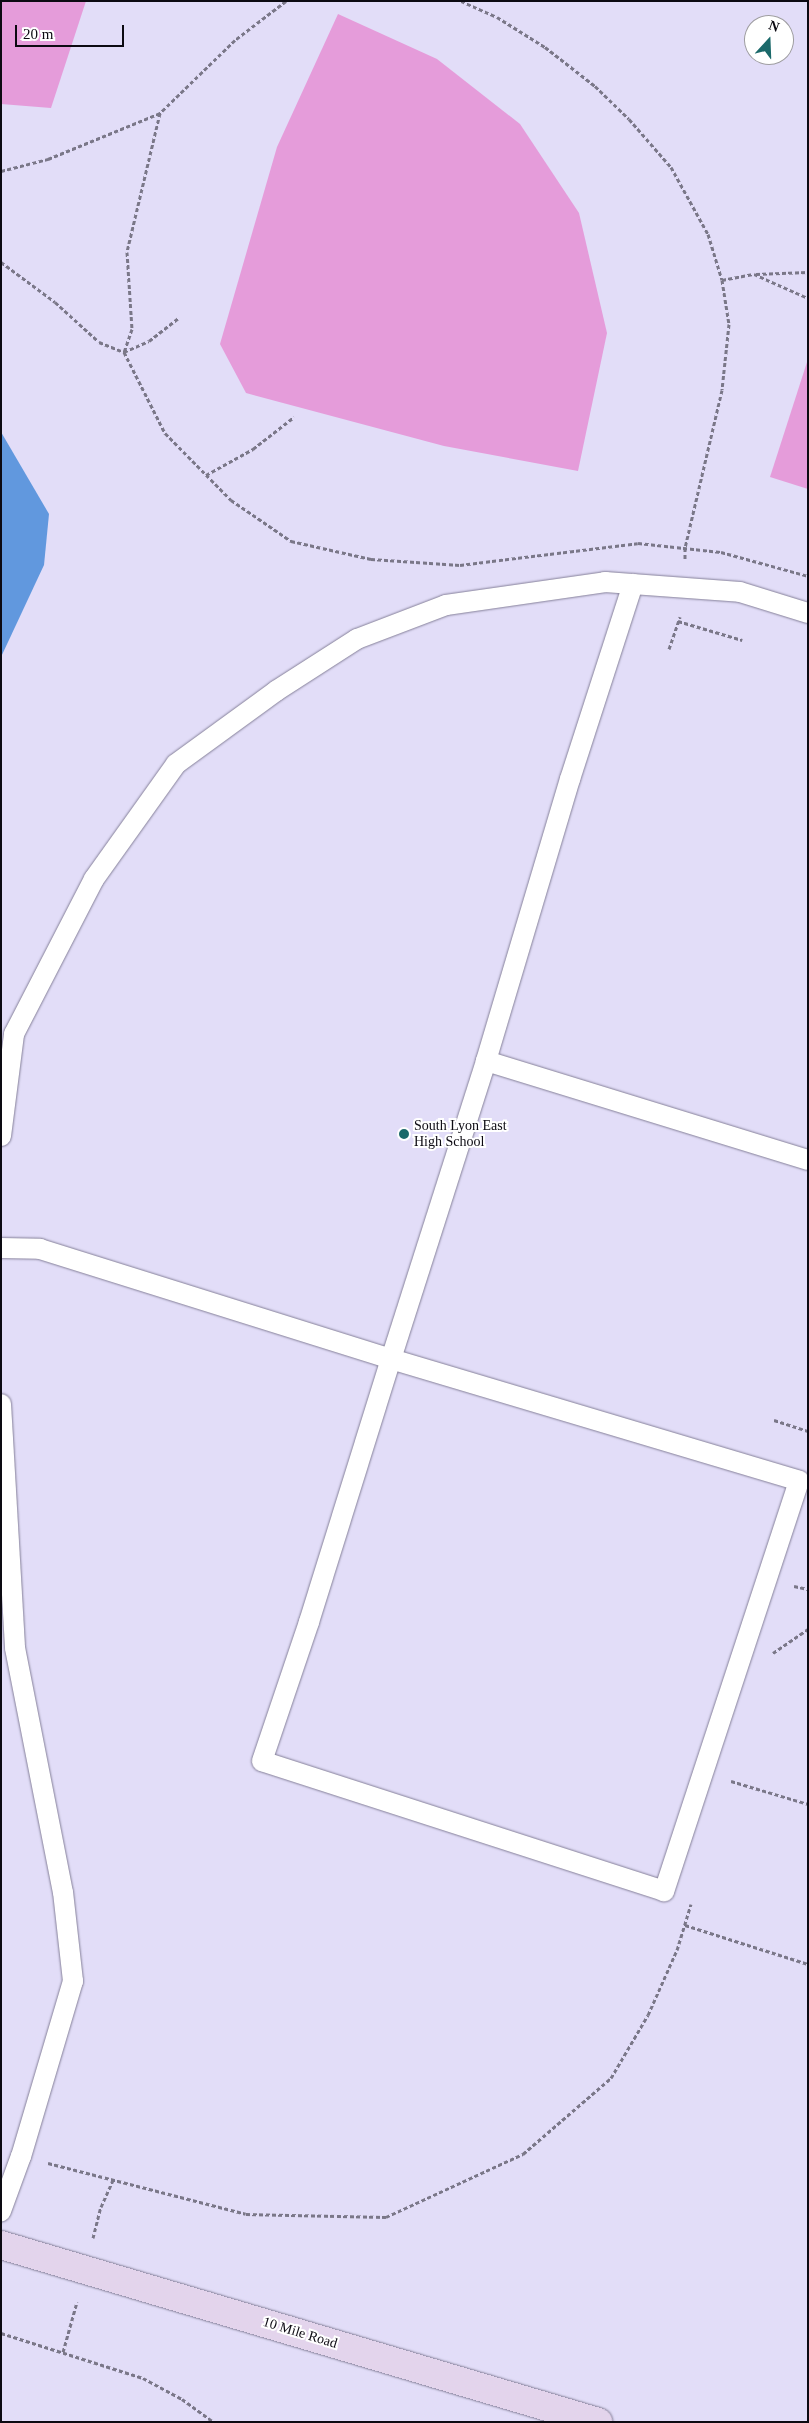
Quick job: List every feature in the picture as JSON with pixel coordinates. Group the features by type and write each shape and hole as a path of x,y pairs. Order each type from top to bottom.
{"main road":[{"name":"10 Mile Road","path":"1,2245 598,2422"}],"lane":[{"path":"1,1136 14,1034 94,879 176,764 276,691 357,639 446,605 605,582 740,592 808,613"},
{"path":"1,1248 40,1249 390,1359 799,1480 664,1891 262,1761 308,1622 390,1359 486,1061 570,780 633,584"},
{"path":"486,1061 808,1160"},
{"path":"1,1404 15,1648 63,1892 73,1982 21,2156 1,2211"}],"path":[{"path":"1,171 48,159 160,113 235,40 286,1"},
{"path":"461,1 497,18 545,47 595,86 629,119 671,168 708,234 722,280 729,324 722,390 685,548"},
{"path":"124,352 132,328 127,252 160,113"},
{"path":"1,262 55,302 99,342 124,352 165,433 231,500 291,541 371,559 460,565 638,543 721,552 808,576"},
{"path":"722,280 754,274 808,272"},
{"path":"754,274 808,298"},
{"path":"124,352 149,341 178,318"},
{"path":"206,475 253,449 294,417"},
{"path":"678,620 742,640"},
{"path":"774,1420 808,1431"},
{"path":"790,1594 794,1579"},
{"path":"792,1585 808,1589"},
{"path":"773,1646 770,1654 808,1629"},
{"path":"728,1790 734,1772"},
{"path":"731,1781 808,1804"},
{"path":"21,2156 246,2214 386,2217 523,2154 611,2078 648,2015 677,1950 693,1898"},
{"path":"685,1925 808,1964"},
{"path":"101,2207 113,2180"},
{"path":"63,2352 73,2318"},
{"path":"1,2333 143,2378 182,2400 214,2422"}],"shaded area":[{"path":"1,1 86,1 51,108 1,104"},
{"path":"338,14 437,59 520,124 579,213 607,333 578,471 444,446 246,393 220,344 277,147"},
{"path":"808,359 808,489 770,477"}],"water":[{"path":"1,432 49,514 44,565 1,657"}],"place":[{"name":"South Lyon East High School","path":"404,1134"}]}
